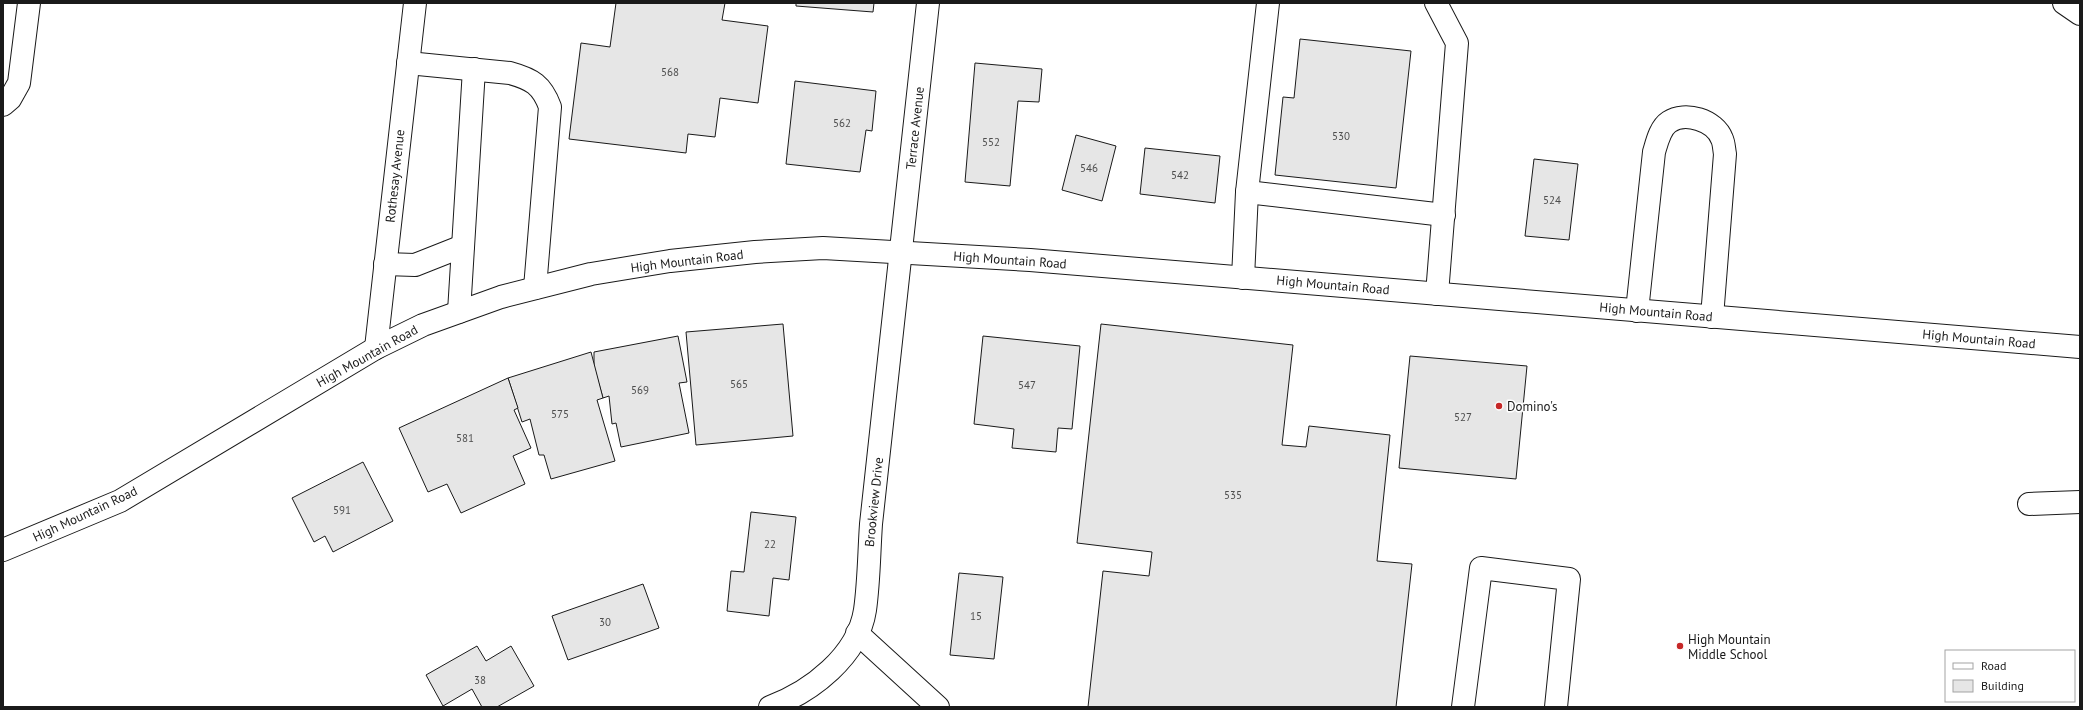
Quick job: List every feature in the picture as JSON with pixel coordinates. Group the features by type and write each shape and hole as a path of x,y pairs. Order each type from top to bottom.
{"street":[{"path":"3,105 10,99 19,83 29,3"},
{"name":"Rothesay Avenue","path":"376,348 415,3"},
{"name":"Terrace Avenue","path":"902,253 928,3"},
{"path":"1243,278 1247,192 1268,3"},
{"path":"1436,3 1457,43 1437,294"},
{"path":"2064,3 2080,14"},
{"path":"408,64 510,73 524,77 538,85 545,94 550,106 536,288"},
{"path":"459,312 474,69"},
{"path":"1637,311 1654,152 1658,136 1668,122 1681,116 1695,117 1711,126 1722,138 1724,149 1712,317"},
{"path":"1247,192 1444,215"},
{"path":"385,264 415,265 463,246"},
{"name":"High Mountain Road","path":"3,550 120,500 376,348 423,325 500,297 591,274 670,261 755,252 822,248 1030,260 2080,347"},
{"name":"Brookview Drive","path":"770,707 813,685 839,661 857,632 864,611 871,524 902,253"},
{"path":"2029,504 2080,502"},
{"path":"1463,707 1481,568 1569,579 1556,707"},
{"path":"857,632 938,707"}],"building":[{"path":"616,3 725,3 722,20 768,26 758,103 720,98 715,137 688,134 686,153 569,139 581,43 610,47"},
{"path":"796,3 874,3 873,12 796,6"},
{"path":"1300,39 1411,51 1396,188 1275,175 1283,97 1294,98"},
{"path":"975,63 1042,69 1039,102 1018,101 1010,186 965,182"},
{"path":"795,81 876,91 872,131 866,130 860,172 786,164"},
{"path":"1076,135 1116,146 1102,201 1062,190"},
{"path":"1145,148 1220,156 1215,203 1140,194"},
{"path":"1534,159 1578,164 1569,240 1525,236"},
{"path":"783,324 793,436 696,445 686,332"},
{"path":"1101,324 1293,345 1282,445 1306,447 1309,426 1390,435 1377,561 1412,564 1396,707 1088,707 1103,571 1149,576 1152,552 1077,543"},
{"path":"678,336 687,382 679,383 689,433 621,447 616,423 612,424 609,396 603,398 594,367 594,352"},
{"path":"983,336 1080,346 1072,429 1058,428 1056,452 1012,448 1014,429 974,424"},
{"path":"591,352 603,398 597,400 615,461 551,479 544,455 539,455 530,419 522,422 508,378"},
{"path":"1410,356 1527,366 1516,479 1399,468"},
{"path":"508,378 518,408 514,410 531,448 513,456 525,484 461,513 447,484 428,492 399,428"},
{"path":"363,462 393,521 333,552 325,536 314,542 292,498"},
{"path":"751,512 796,517 789,580 773,578 769,616 727,611 731,571 744,572"},
{"path":"959,573 1003,577 994,659 950,655"},
{"path":"643,584 659,628 568,660 552,616"},
{"path":"477,646 486,661 511,646 534,686 497,707 482,707 472,689 443,706 426,675"}],"place":[{"name":"Domino's","path":"1499,406"},
{"name":"High Mountain Middle School","path":"1680,646"}]}
